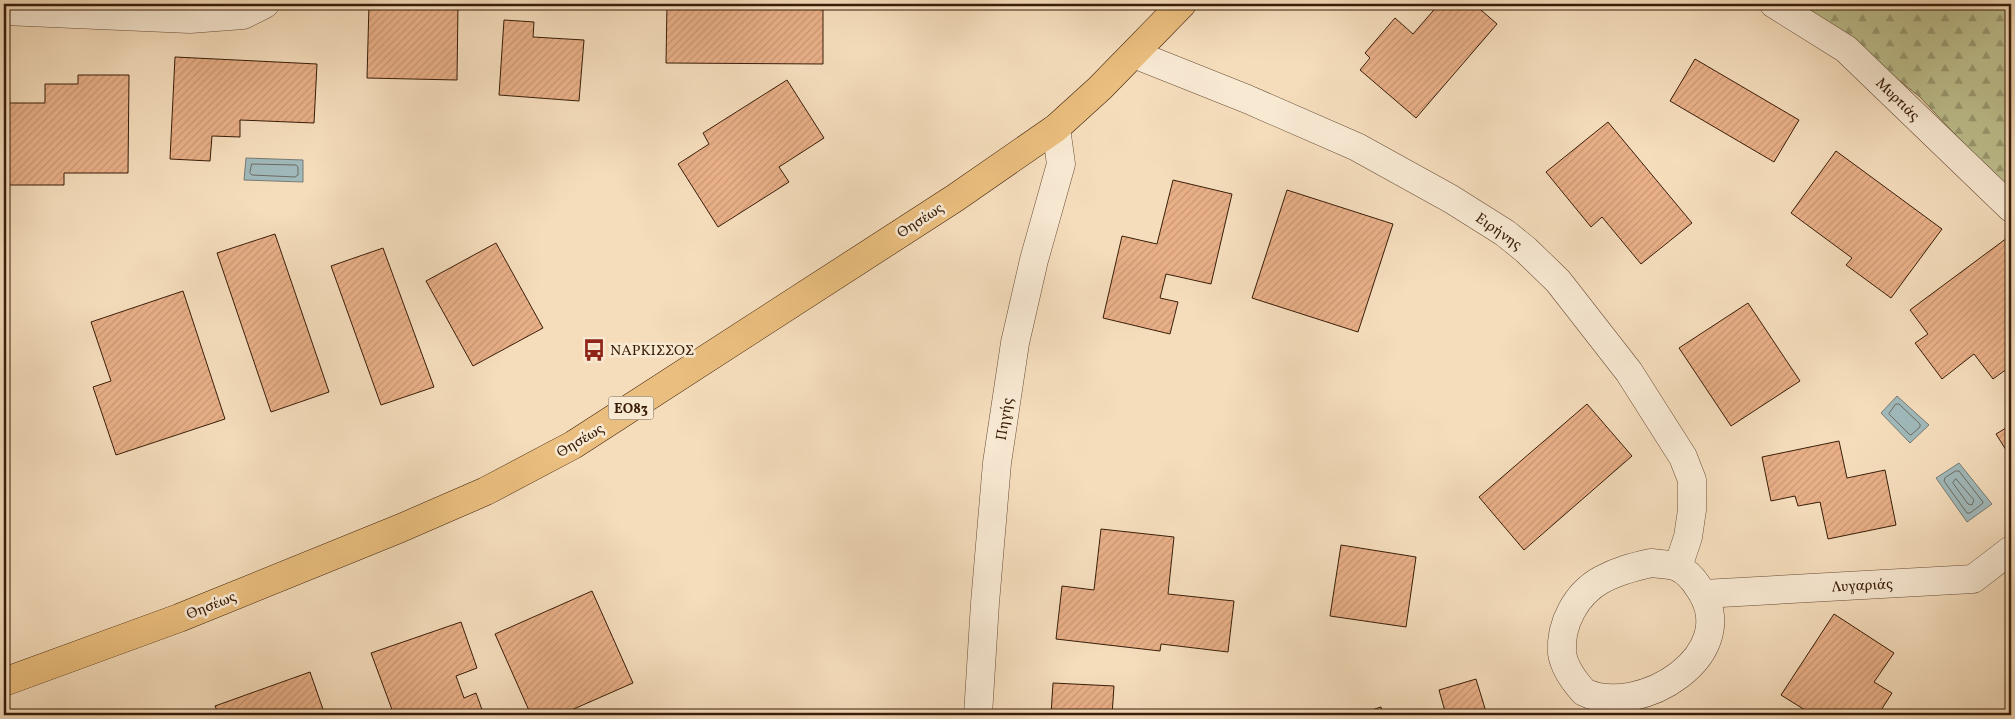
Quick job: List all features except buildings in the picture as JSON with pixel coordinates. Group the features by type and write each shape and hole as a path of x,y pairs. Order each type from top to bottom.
{"main road":[{"name":"Θησέως","path":"4,682 179,618 401,528 486,491 573,445 955,198 1056,128 1134,54 1182,4"}],"street":[{"path":"4,11 190,19 243,16 265,4"},
{"name":"Μυρτιάς","path":"1774,4 1846,49 2011,208"},
{"name":"Ειρήνης","path":"1134,54 1247,99 1357,147 1451,199 1505,233 1526,250 1558,281 1629,372 1683,457 1692,480 1692,510 1688,537 1678,567"},
{"name":"Πηγής","path":"978,715 985,603 998,463 1016,343 1034,260 1061,164 1056,128"},
{"name":"Λυγαριάς","path":"1703,594 1973,579 2011,550"},
{"path":"1651,563 1678,567 1693,579 1703,594 1709,608 1710,631 1706,649 1693,674 1684,686 1652,707 1636,710 1585,707 1562,654 1565,620 1579,599 1599,580 1624,569 1651,563"}],"green space":[{"path":"1803,4 2011,4 2011,194 1920,97"}],"water":[{"path":"246,158 303,160 303,182 244,180"},
{"path":"1897,396 1929,425 1910,443 1881,413"},
{"path":"1959,463 1992,504 1967,522 1936,478"}],"place":[{"name":"ΝΑΡΚΙΣΣΟΣ","path":"594,350"}]}
